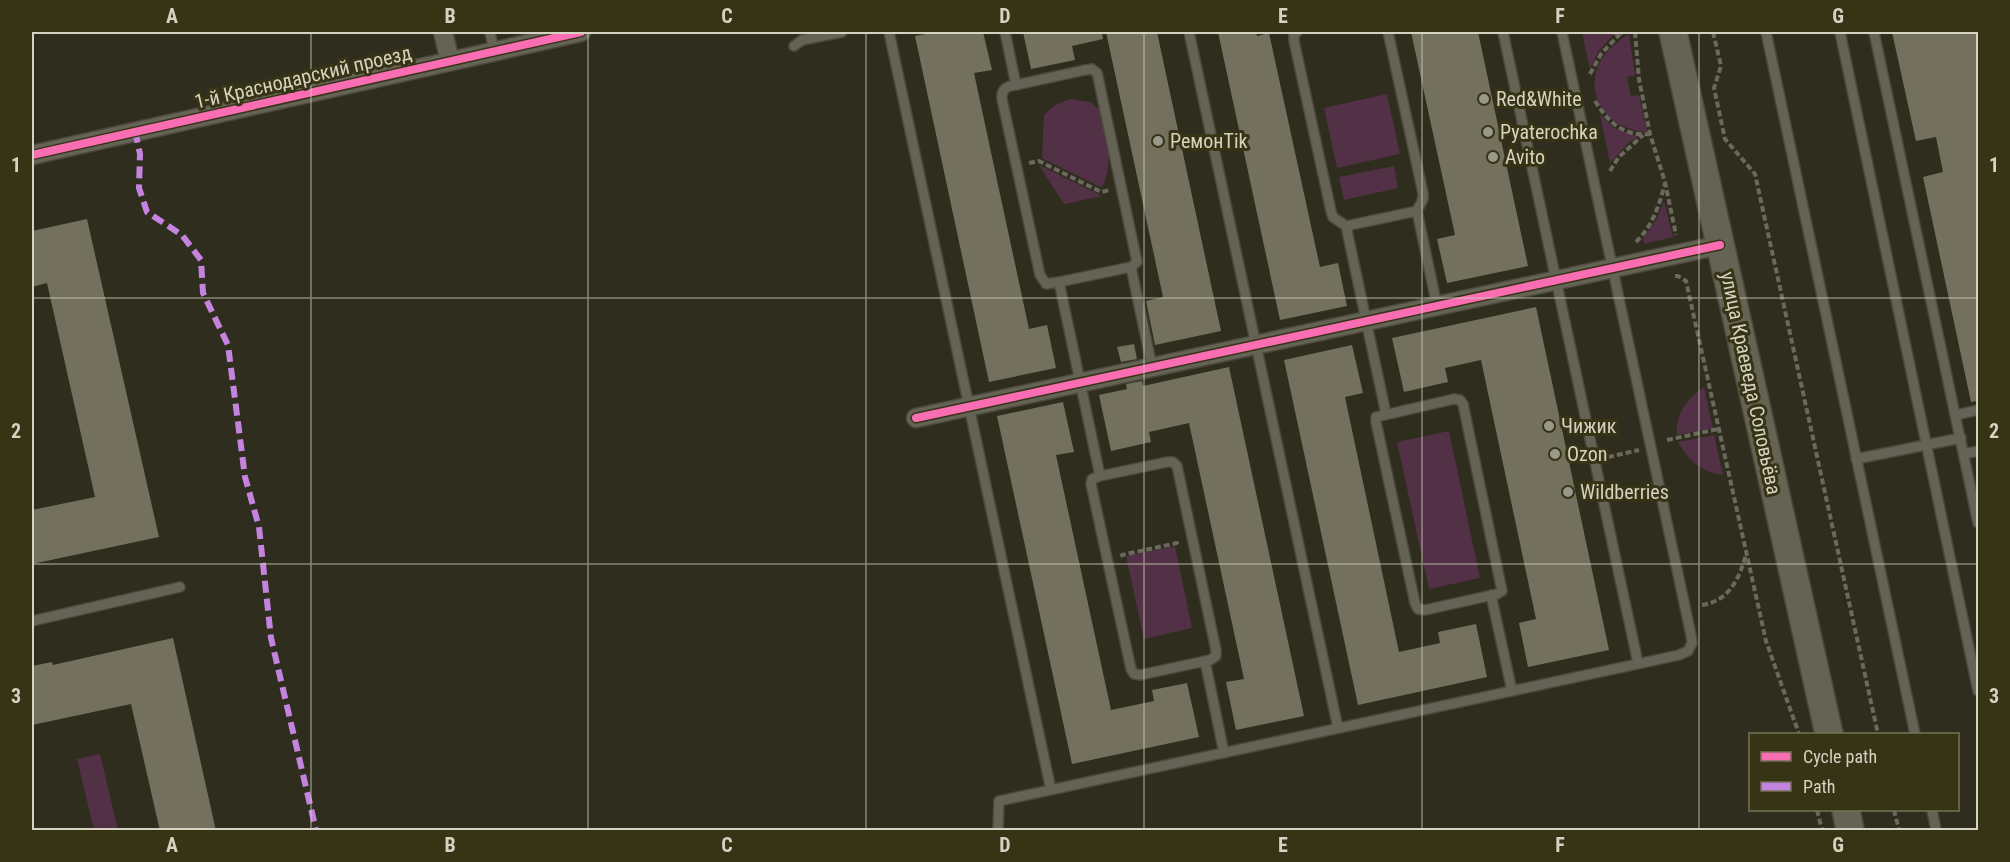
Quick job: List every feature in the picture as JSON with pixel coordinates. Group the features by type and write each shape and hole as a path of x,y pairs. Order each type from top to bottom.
{"main road":[{"name":"улица Краеведа Соловьёва","path":"1673,32 1829,733"},
{"path":"1846,811 1850,831"}],"street":[{"path":"443,32 450,61"},
{"name":"1-й Краснодарский проезд","path":"32,155 581,32"},
{"path":"916,418 1720,245"}],"lane":[{"path":"490,32 494,51"},
{"path":"794,46 802,40 842,32"},
{"path":"889,32 1051,790"},
{"path":"1005,32 1016,84"},
{"path":"1189,32 1338,728"},
{"path":"1298,32 1294,35 1294,41 1331,211 1333,217 1346,226 1386,414"},
{"path":"1388,32 1423,193 1423,199 1417,211 1437,306"},
{"path":"1503,32 1638,663"},
{"path":"998,831 999,801 1679,655 1688,651 1692,643 1562,32"},
{"path":"1766,32 1915,733"},
{"path":"1840,32 1978,691"},
{"path":"1874,32 1978,523"},
{"path":"1092,69 1097,73 1137,258 1135,265 1046,284 1040,275 1016,165 1002,93 1005,89 1016,84 1085,70 1092,69"},
{"path":"1346,226 1417,211"},
{"path":"1131,267 1152,367"},
{"path":"1059,282 1100,476"},
{"path":"1454,399 1460,400 1463,404 1502,591 1418,609 1376,422 1376,417 1386,414 1454,399"},
{"path":"1956,415 1978,410"},
{"path":"1856,459 1961,438"},
{"path":"1964,454 1978,451"},
{"path":"1167,462 1173,462 1177,466 1216,650 1215,656 1205,661 1140,675 1134,674 1131,669 1091,484 1092,479 1100,476 1167,462"},
{"path":"32,621 180,587"},
{"path":"1491,595 1512,691"},
{"path":"1205,661 1224,753"},
{"path":"1932,811 1936,831"}],"path":[{"path":"1612,32 1622,33"},
{"path":"1635,32 1639,79 1650,134 1665,182 1676,232 1675,238"},
{"path":"1713,32 1721,66 1714,88 1725,139 1755,174 1878,733"},
{"path":"1590,74 1601,54 1622,33"},
{"path":"1595,101 1614,125 1626,132 1650,134"},
{"path":"1610,171 1623,153 1643,135"},
{"path":"1016,165 1039,161 1101,192 1122,187"},
{"path":"1633,246 1650,227 1656,216 1665,182"},
{"path":"1667,278 1678,276 1686,281 1766,641 1798,733"},
{"path":"1666,440 1718,429"},
{"path":"1602,458 1639,450"},
{"path":"1124,561 1122,555 1144,550 1177,543 1179,549"},
{"path":"1702,605 1720,600 1732,589 1740,574 1746,554"},
{"path":"1817,811 1822,831"},
{"path":"1894,811 1899,831"}],"shaded area":[{"path":"1582,32 1614,34 1598,52 1590,69"},
{"path":"1629,34 1635,75 1627,77 1631,96 1639,95 1647,132 1622,126 1612,119 1598,101 1595,89 1595,77 1602,59 1612,47"},
{"path":"1387,94 1400,154 1337,168 1324,108"},
{"path":"1070,99 1090,102 1101,111 1110,147 1107,174 1102,188 1042,158 1044,115 1055,105"},
{"path":"1600,114 1614,128 1638,137 1629,142 1610,163"},
{"path":"1039,165 1102,196 1064,204"},
{"path":"1394,166 1398,188 1344,200 1339,177"},
{"path":"1664,201 1673,237 1644,244 1643,238 1656,220"},
{"path":"1704,387 1713,428 1677,435 1678,420 1683,408"},
{"path":"1449,431 1480,578 1429,589 1397,442"},
{"path":"1714,435 1723,475 1715,474 1696,464 1678,442"},
{"path":"1175,546 1192,628 1144,639 1126,556"},
{"path":"100,754 118,830 94,830 77,759"}],"building":[{"path":"936,32 983,32 992,70 974,73 1029,329 1047,325 1056,368 989,382 915,36"},
{"path":"1023,32 1102,32 1103,39 1072,46 1075,60 1031,69"},
{"path":"1106,32 1157,32 1221,331 1155,345 1146,301 1163,297"},
{"path":"1218,32 1256,32 1257,36 1269,33 1320,267 1338,263 1347,306 1280,320"},
{"path":"1411,32 1478,32 1528,266 1447,283 1437,239 1455,235"},
{"path":"1892,32 1978,32 1978,401 1971,402 1923,177 1943,172 1936,137 1916,141"},
{"path":"87,219 159,537 32,564 32,510 95,497 47,283 32,287 32,231"},
{"path":"1536,307 1609,650 1528,667 1519,623 1536,619 1481,360 1445,368 1448,382 1404,392 1392,338"},
{"path":"1134,344 1137,359 1121,362 1117,347"},
{"path":"1352,345 1363,393 1345,397 1399,652 1440,643 1438,632 1476,624 1487,677 1358,705 1284,360"},
{"path":"1229,367 1304,716 1236,730 1226,682 1244,679 1189,423 1149,432 1151,442 1111,451 1099,395 1127,389 1126,384 1142,381 1143,386"},
{"path":"1063,402 1074,452 1056,455 1111,710 1154,701 1152,690 1187,683 1199,737 1072,764 997,416"},
{"path":"173,638 216,831 160,831 131,704 32,725 32,666 52,662 53,665"}],"marked path":[{"path":"135,131 140,154 139,188 147,212 182,235 201,260 203,293 228,345 245,477 259,527 271,638 316,830"}],"cycle path":[{"path":"32,155 581,32"},
{"path":"916,418 1720,245"}],"place":[{"name":"Red&White","path":"1484,99"},
{"name":"Pyaterochka","path":"1488,132"},
{"name":"РемонTik","path":"1158,141"},
{"name":"Avito","path":"1493,157"},
{"name":"Чижик","path":"1549,426"},
{"name":"Ozon","path":"1555,454"},
{"name":"Wildberries","path":"1568,492"}]}
